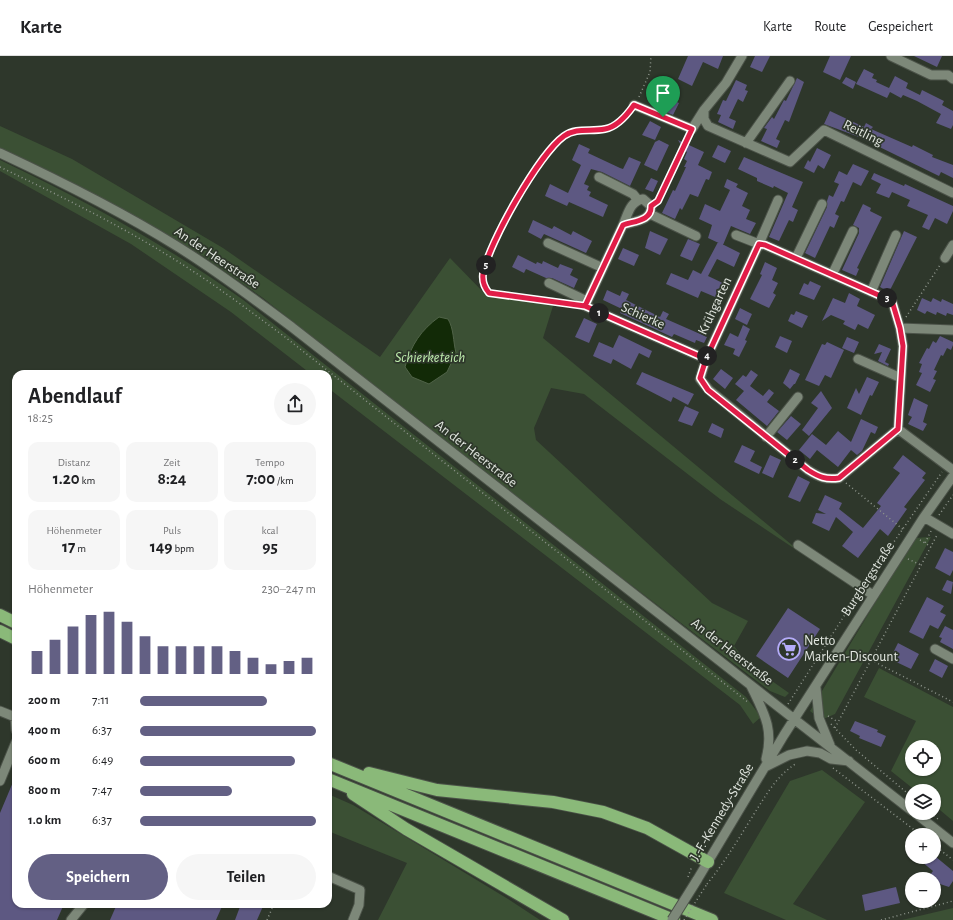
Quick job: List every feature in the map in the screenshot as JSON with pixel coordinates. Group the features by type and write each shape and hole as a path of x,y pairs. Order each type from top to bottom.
{"highway":[{"path":"0,615 12,621"},
{"path":"0,631 12,637"},
{"path":"332,763 408,784 438,790 553,802 603,812 647,828 708,862"},
{"path":"332,764 712,920"},
{"path":"332,780 673,920"},
{"path":"332,781 406,828 563,920"}],"street":[{"path":"634,105 692,129 704,110 726,82 742,56"},
{"path":"891,56 931,75 951,74"},
{"path":"746,143 790,81"},
{"name":"Reitling","path":"704,110 704,119 708,126 790,162 824,130 953,193"},
{"name":"An der Heerstraße","path":"0,153 82,192 175,245 231,282 905,805"},
{"path":"599,177 633,194 638,200"},
{"path":"586,304 632,204 638,200 643,199 650,210 696,236"},
{"name":"Krühgarten","path":"778,200 706,359 700,378 708,390 766,437 819,477 828,480 839,478"},
{"path":"796,258 822,204"},
{"path":"623,225 646,218 650,210"},
{"path":"832,275 853,231"},
{"path":"736,235 796,258 892,301 900,328 903,346 898,429 839,478"},
{"path":"871,292 896,235"},
{"path":"548,243 602,268"},
{"path":"945,258 953,245"},
{"name":"Schierke","path":"549,283 586,304 706,359"},
{"path":"900,328 953,330"},
{"path":"858,359 901,378"},
{"path":"766,437 798,397"},
{"path":"898,429 951,474"},
{"name":"Burgbergstraße","path":"795,719 913,536 951,474"},
{"path":"924,517 953,534"},
{"path":"798,545 873,596"},
{"path":"935,649 953,658"},
{"path":"750,685 769,727 770,746 764,768"},
{"path":"816,688 819,718 830,746"},
{"path":"0,711 12,716"},
{"name":"J.-F.-Kennedy-Straße","path":"673,920 795,719"},
{"path":"764,768 789,755 808,751 820,753 831,759 849,761"},
{"path":"0,781 12,752"},
{"path":"924,820 953,844"},
{"path":"332,878 360,890 359,905 353,920"},
{"path":"71,920 81,908"}],"path":[{"path":"586,304 489,293 484,287 483,274 509,211 533,173 555,144 562,137 574,132 606,129 626,117 646,83 650,72 652,56"},
{"path":"650,210 658,201 692,129"},
{"path":"0,167 76,203 124,229 177,261 286,337 328,370"},
{"path":"900,328 945,258"},
{"path":"332,373 739,695 752,707"},
{"path":"795,695 901,529 951,474"},
{"path":"839,478 901,529 925,543"},
{"path":"905,791 856,750 835,728 941,527"},
{"path":"908,559 921,565"},
{"path":"871,660 953,702"},
{"path":"823,713 838,722"},
{"path":"684,920 707,884 720,868 775,782 788,768 799,762"},
{"path":"831,766 911,828"},
{"path":"688,877 696,854 714,833 726,812"},
{"path":"941,851 953,860"},
{"path":"881,920 953,901"},
{"path":"267,920 272,908"}],"shaded area":[{"path":"0,126 72,159 223,248 380,357 450,258 486,295 553,306 543,338 804,555 720,499 584,394 551,388 534,428 536,440 712,603 748,621 734,646 748,664 789,693 785,697 770,691 448,445 263,298 197,252 35,164 0,148"},
{"path":"0,160 94,207 124,224 213,279 242,299 332,370 306,370 231,312 131,244 0,171"},
{"path":"332,370 746,697 761,717 753,724 740,705 332,391"},
{"path":"931,537 835,714 821,720 810,711 914,538"},
{"path":"879,668 953,707 953,821 941,811 941,784 907,784 891,771 905,743 905,776 941,776 941,740 906,740 916,721 864,697"},
{"path":"822,770 865,802 793,904 827,920 786,920 724,893 790,781"},
{"path":"332,796 353,805 540,920 378,920 407,863 332,833"},
{"path":"953,908 953,920 902,920"}],"water":[{"name":"Schierketeich","path":"439,317 448,319 450,323 456,353 447,372 429,384 412,377 405,367 410,352 422,333"}],"building":[{"path":"688,56 723,56 718,69 703,62 692,86 678,79"},
{"path":"755,56 770,56 762,72 750,67"},
{"path":"830,56 851,56 840,80 823,72"},
{"path":"914,56 942,56 937,67"},
{"path":"864,69 874,74 872,78 877,80 876,82 889,88 895,76 908,83 906,88 920,95 922,90 944,101 942,105 953,111 953,125 951,129 936,123 941,114 917,101 903,95 901,98 890,92 887,98 856,84"},
{"path":"846,77 856,82 853,89 842,83"},
{"path":"797,78 804,82 789,122 785,120 776,139 780,141 777,148 761,141 767,129 764,128 772,117 774,119 784,100 786,101"},
{"path":"736,80 747,85 745,90 748,91 743,102 738,99 729,118 736,121 733,129 718,122 721,115 717,114 723,100 726,101"},
{"path":"660,94 679,103 673,115 654,107"},
{"path":"830,111 864,127 866,123 873,127 871,129 912,147 913,145 933,155 932,157 953,165 953,178 941,172 939,176 859,137 824,124"},
{"path":"650,121 661,127 655,140 642,135"},
{"path":"659,140 669,145 657,171 644,165 655,142"},
{"path":"678,140 704,152 698,165 712,172 709,180 706,179 698,197 690,194 682,210 680,208 675,219 662,213 673,190 675,191 686,167 684,167 687,161 684,159 687,152"},
{"path":"579,144 590,149 588,153 623,169 629,157 641,162 630,186 602,172 591,169 584,184 589,186 587,190 591,192 589,196 608,205 603,217 569,202 567,206 545,196 550,184 568,193 581,165 572,160"},
{"path":"718,145 731,151 725,163 712,157"},
{"path":"817,148 831,155 824,169 818,165 814,173 804,168 808,160 810,162"},
{"path":"744,157 803,182 792,207 798,210 793,222 789,220 779,241 769,237 788,193 774,186 773,188 757,181 757,178 738,169"},
{"path":"853,164 869,171 861,186 853,182 844,202 841,201 835,214 839,216 834,228 830,226 815,258 805,253 827,207 829,195 833,197 839,184 834,182 839,171 847,175"},
{"path":"874,173 904,186 905,184 953,206 953,211 947,224 935,218 929,230 922,227 928,215 907,206 910,200 892,192 889,198 876,193 881,184 871,179"},
{"path":"651,178 658,181 653,192 645,189"},
{"path":"727,179 738,184 736,187 748,193 742,206 750,210 746,219 756,223 750,234 731,226 723,245 708,238 712,225 699,219 705,204 720,211 730,190 724,187"},
{"path":"863,204 871,208 870,211 882,217 857,268 859,269 856,276 842,270 859,233 859,228 853,225"},
{"path":"533,220 552,229 554,226 571,235 573,231 592,241 586,253 544,234 541,239 528,232"},
{"path":"650,231 668,239 660,255 645,248"},
{"path":"904,231 917,237 889,292 880,287"},
{"path":"688,239 700,244 692,261 680,256"},
{"path":"718,242 740,253 734,267 717,259 708,276 727,285 720,299 701,291 698,298 666,284 671,273 688,280 693,270 701,274"},
{"path":"623,248 639,255 634,266 618,259"},
{"path":"518,255 536,264 537,262 542,264 543,261 558,268 560,264 573,269 570,275 578,279 574,288 552,278 546,278 526,269 524,273 512,267"},
{"path":"765,262 777,268 772,280 778,283 773,293 776,295 769,308 750,299 762,275 760,274"},
{"path":"810,281 821,286 814,300 799,294 804,283 808,285"},
{"path":"607,290 620,296 622,291 629,294 626,300 660,317 663,311 669,314 666,319 707,337 704,343 696,340 695,343 674,334 672,337 620,313 622,309 603,300"},
{"path":"849,293 860,299 857,306 875,315 868,329 858,324 855,330 843,324 845,321 831,315 822,321 833,298 845,303"},
{"path":"922,298 931,302 933,298 941,302 942,299 953,304 953,315 947,313 946,316 937,312 936,315 927,311 925,314 917,310"},
{"path":"740,308 752,314 747,325 735,319"},
{"path":"796,311 808,316 802,328 788,321 791,314 794,315"},
{"path":"584,318 597,324 589,343 575,337"},
{"path":"743,325 750,329 745,340 747,341 739,357 733,354 735,349 724,345 730,333 738,337"},
{"path":"619,335 652,351 649,358 639,353 631,369 613,359 611,364 593,356 599,342 613,348"},
{"path":"780,336 792,341 787,353 775,347"},
{"path":"940,336 953,342 953,345 951,350 947,348 943,356 941,355 934,370 937,371 933,379 936,380 930,392 916,385 922,373 919,372 922,364 919,363 927,348 929,349 933,341 936,343"},
{"path":"847,337 859,342 854,353 842,348"},
{"path":"827,342 844,350 831,378 825,375 819,386 805,380 822,344 825,345"},
{"path":"879,344 891,349 885,362 889,364 888,366 878,361 882,352 874,354"},
{"path":"721,369 733,378 725,389 713,379"},
{"path":"790,369 800,374 795,384 790,389 783,383"},
{"path":"751,370 758,375 750,386 763,396 769,389 774,393 767,402 779,411 767,426 736,400 744,391 735,384 743,375 746,377"},
{"path":"642,372 694,394 688,405 673,397 671,402 636,384"},
{"path":"867,377 879,382 872,396 870,395 861,415 847,408 856,388 859,394"},
{"path":"821,391 832,408 809,436 802,430 818,408 811,403"},
{"path":"914,398 928,405 923,422 927,424 923,431 908,424 912,417 908,415"},
{"path":"685,406 699,412 692,426 678,421"},
{"path":"791,416 801,424 787,440 777,432"},
{"path":"861,419 878,427 875,434 871,432 862,451 857,455 851,450 838,467 817,450 810,459 799,450 812,434 826,445 838,431 851,442"},
{"path":"712,423 724,429 721,438 708,432"},
{"path":"742,445 755,451 750,461 762,467 759,474 734,462"},
{"path":"770,455 781,460 773,478 762,473"},
{"path":"903,455 926,473 922,478 925,480 904,507 907,509 888,536 880,529 858,558 842,546 853,532 836,517 829,531 812,523 816,513 826,514 818,510 825,495 842,503 839,509 863,528 881,506 877,503 900,473 893,468"},
{"path":"798,476 810,482 800,502 788,497"},
{"path":"945,548 953,552 953,570 950,576 935,568"},
{"path":"947,580 953,582 951,594 942,590"},
{"path":"927,597 944,606 940,612 946,615 938,629 930,625 923,639 909,632"},
{"path":"788,608 820,629 788,678 756,656"},
{"path":"945,626 953,630 953,649 940,642 942,638 939,637"},
{"path":"898,643 919,654 911,669 890,659"},
{"path":"935,659 948,666 942,678 929,671"},
{"path":"855,721 878,730 877,732 886,736 881,747 859,738 860,736 850,731"},
{"path":"12,784 12,908 62,908 57,920 0,920 0,813"},
{"path":"941,861 953,871 953,881 949,887 941,884 941,872 932,872 933,871 924,864 941,864"},
{"path":"896,887 900,903 865,911 862,895"},
{"path":"115,908 221,908 216,920 110,920"},
{"path":"240,908 262,908 257,920 235,920"}],"place":[{"name":"Netto Marken-Discount","path":"789,649"}],"route":[{"path":"663,117 634,105 626,117 606,129 578,130 562,137 533,173 509,211 483,274 484,287 489,293 585,306 706,359 759,244 765,245 892,301 900,328 903,346 898,429 852,469 839,478 828,480 819,477 808,470 708,390 700,378 706,359 625,324 585,306 623,225 646,218 650,214 651,206 658,201 692,129 663,117"}]}
